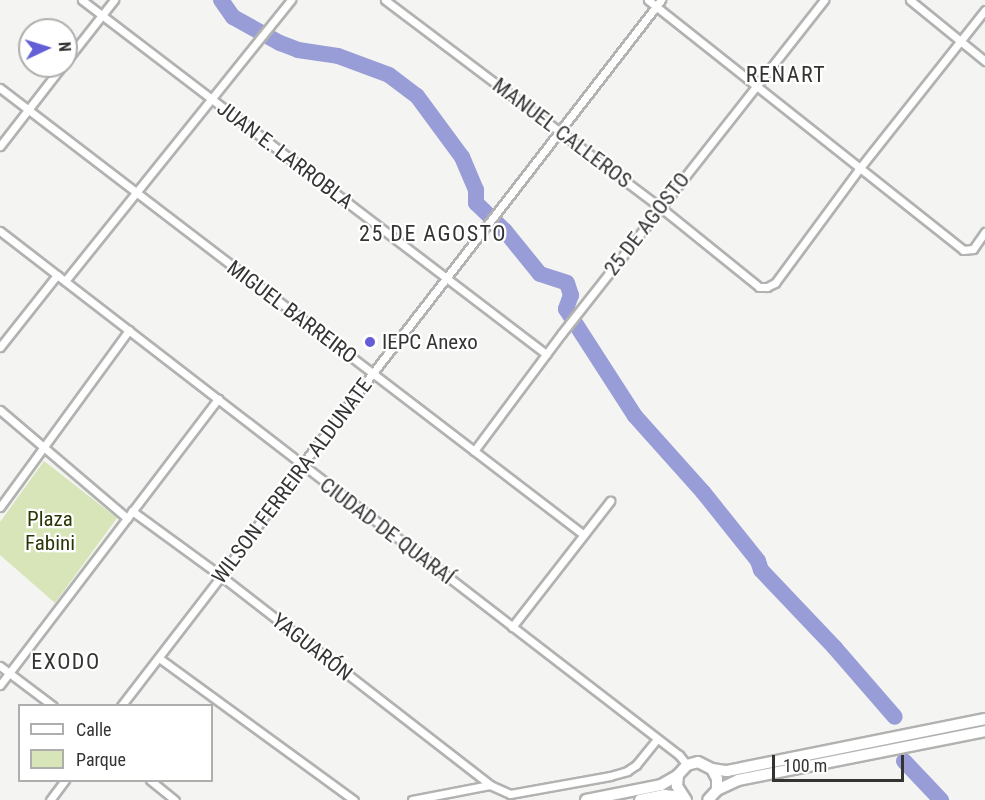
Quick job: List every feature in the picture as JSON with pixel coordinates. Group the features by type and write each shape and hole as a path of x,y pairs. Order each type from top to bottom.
{"main road":[{"path":"585,800 661,785 678,775 687,765 703,763 712,769 727,771 985,719"},
{"path":"715,796 738,780 985,731"},
{"path":"712,769 717,779 715,796"},
{"path":"678,775 677,786 684,798"},
{"path":"640,800 664,795 684,798"}],"street":[{"name":"JUAN E. LARROBLA","path":"82,0 546,354"},
{"path":"78,46 114,0"},
{"path":"65,281 213,100 291,0"},
{"name":"MANUEL CALLEROS","path":"384,0 560,130 759,287 767,287 775,283 859,169"},
{"path":"648,0 658,3 755,87 963,250 973,249 985,232"},
{"name":"25 DE AGOSTO","path":"474,451 562,333 824,0"},
{"path":"910,0 985,61"},
{"name":"WILSON FERREIRA ALDUNATE","path":"123,704 302,466 658,3"},
{"path":"859,169 985,10"},
{"path":"0,146 53,78"},
{"name":"MIGUEL BARREIRO","path":"0,88 584,535"},
{"name":"CIUDAD DE QUARAÍ","path":"0,231 679,755 687,765"},
{"path":"0,347 57,275"},
{"path":"0,507 129,330"},
{"path":"0,685 218,399"},
{"path":"0,410 127,518"},
{"path":"512,627 610,501"},
{"name":"YAGUARÓN","path":"132,511 221,576 490,785"},
{"path":"159,658 354,800"},
{"path":"0,666 52,704"},
{"path":"412,800 490,785 510,794 619,774 636,765 657,739"},
{"path":"51,800 64,782"},
{"path":"153,782 176,800"}],"green space":[{"name":"Plaza Fabini","path":"44,461 117,518 55,603 0,555 0,522"}],"waterway":[{"path":"221,0 233,17 280,43 298,50 338,56 389,75 417,96 462,157 476,190 476,203 505,231 540,274 567,283 571,295 566,309 635,416 703,492 758,561 761,570 835,648 895,717"},
{"path":"904,761 941,800"}],"place":[{"name":"IEPC Anexo","path":"370,342"}],"district":[{"name":"RENART","path":"786,75"},
{"name":"25 DE AGOSTO","path":"433,234"},
{"name":"EXODO","path":"66,662"}]}
